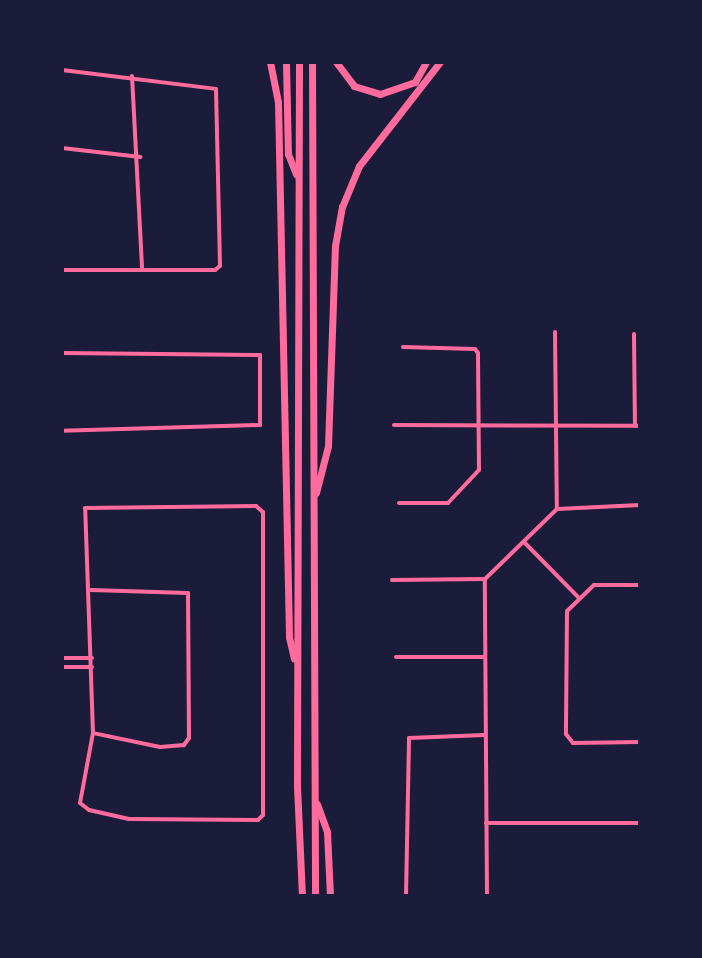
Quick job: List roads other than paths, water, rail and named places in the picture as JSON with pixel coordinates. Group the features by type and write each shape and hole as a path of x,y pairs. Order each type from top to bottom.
{"highway":[{"path":"270,62 278,102 289,637 297,671"},
{"path":"286,62 288,154 298,181"},
{"path":"299,62 297,671 302,896"},
{"path":"312,62 315,896"},
{"path":"336,62 354,86 380,94 415,82 426,62"},
{"path":"314,502 328,446 335,246 342,207 365,157 427,82 437,62"},
{"path":"315,800 327,832 330,896"}],"street":[{"path":"62,70 212,86 218,124 220,266 215,270 62,270"},
{"path":"132,76 140,157 142,270"},
{"path":"62,148 140,157"},
{"path":"555,332 557,509"},
{"path":"394,425 638,426 634,334"},
{"path":"399,503 448,503 475,477 479,425 475,349 403,347"},
{"path":"62,353 260,355 260,425 62,431"},
{"path":"392,580 485,579 557,509 640,505"},
{"path":"256,506 263,512 263,815 258,820 129,819 89,810 80,803 93,733 92,658 85,508 256,506"},
{"path":"524,542 579,598"},
{"path":"485,579 487,896"},
{"path":"640,585 594,585 567,611 567,740 640,742"},
{"path":"91,590 188,593 189,738 184,745 160,747 93,733"},
{"path":"396,657 484,657"},
{"path":"62,658 92,658"},
{"path":"62,667 92,667"},
{"path":"406,896 409,738 484,735"},
{"path":"486,823 640,823"}]}
